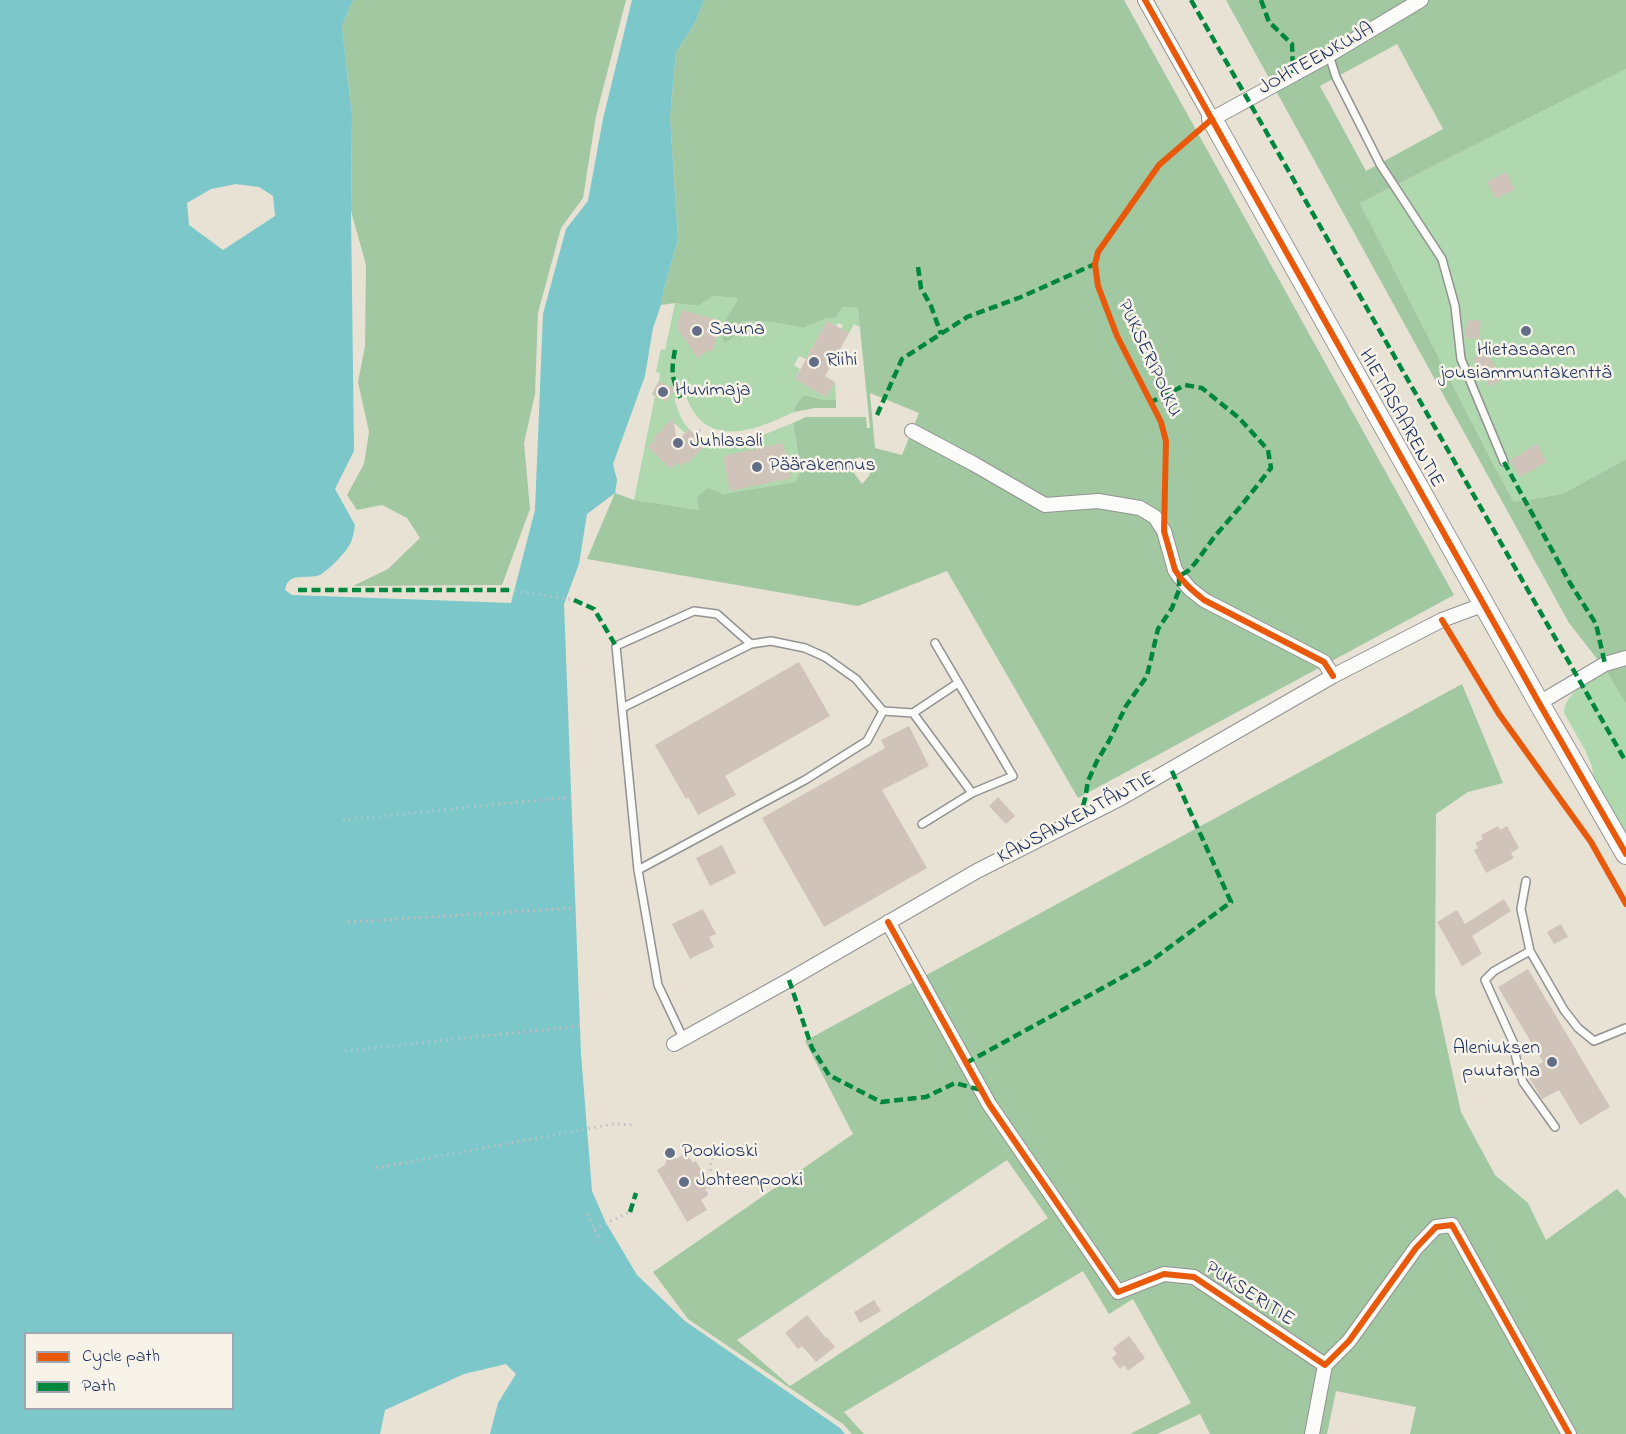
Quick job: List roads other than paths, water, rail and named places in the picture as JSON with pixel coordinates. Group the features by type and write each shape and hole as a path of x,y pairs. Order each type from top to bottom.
{"street":[{"name":"HIETASAARENTIE","path":"1144,0 1626,854"},
{"name":"JOHTEENKUJA","path":"1212,118 1329,55 1421,0"},
{"path":"912,431 1046,505 1098,501 1140,508 1155,517 1164,531 1176,570 1190,589 1204,600 1324,662 1333,676"},
{"name":"KANSANKENTÄNTIE","path":"678,1041 977,871 1121,798 1333,676 1442,620 1485,604"},
{"path":"1539,703 1605,664 1626,658"},
{"name":"PUKSERITIE","path":"888,922 989,1104 1118,1292 1164,1274 1194,1277 1325,1365"},
{"path":"1312,1434 1325,1365 1349,1341 1416,1248 1436,1227 1452,1225 1569,1434"}],"lane":[{"path":"1329,55 1336,77 1380,164 1442,258 1455,306 1461,359 1504,462"},
{"path":"678,1041 658,985 638,870 615,646 694,611 717,614 751,644"},
{"path":"622,708 751,644 771,641 805,648 825,657 856,679 884,711 913,713 958,683"},
{"path":"922,824 972,793 1013,776 935,643"},
{"path":"638,870 805,780 867,741 884,711"},
{"path":"913,713 972,793"},
{"path":"1526,881 1521,909 1530,951 1564,1010 1578,1028 1594,1041 1626,1028"},
{"path":"1530,951 1494,971 1485,980 1514,1044 1523,1082 1555,1127"}],"water":[{"path":"0,0 353,0 342,26 352,116 354,451 335,489 355,525 350,544 332,566 320,575 290,580 285,590 292,595 511,603 535,510 543,314 566,229 588,201 603,119 632,0 704,0 695,23 676,52 670,117 678,239 653,328 645,376 613,464 617,480 615,493 587,514 579,564 564,604 581,1054 592,1191 606,1223 637,1275 685,1321 840,1428 845,1434 490,1434 498,1403 516,1374 506,1364 464,1374 385,1410 380,1434 0,1434","holes":["236,184 259,187 273,196 275,216 223,250 189,225 187,203 211,189"]}],"place":[{"name":"Sauna","path":"697,331"},
{"name":"Hietasaaren jousiammuntakenttä","path":"1526,331"},
{"name":"Riihi","path":"814,362"},
{"name":"Huvimaja","path":"663,392"},
{"name":"Juhlasali","path":"678,443"},
{"name":"Päärakennus","path":"757,467"},
{"name":"Aleniuksen puutarha","path":"1552,1062"},
{"name":"Pookioski","path":"670,1153"},
{"name":"Johteenpooki","path":"684,1182"}]}
